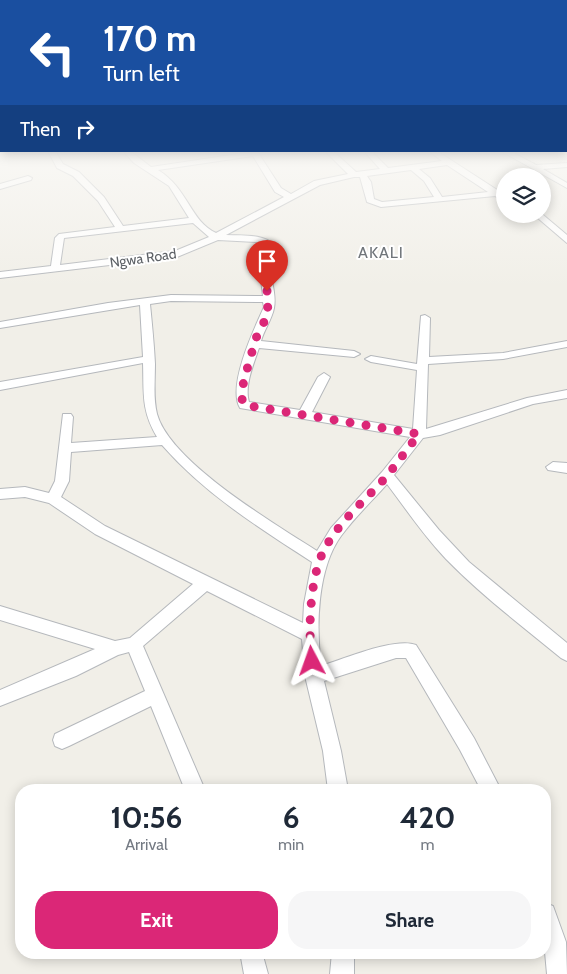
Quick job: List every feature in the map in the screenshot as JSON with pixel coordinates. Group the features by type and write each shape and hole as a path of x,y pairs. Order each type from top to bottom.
{"street":[{"path":"99,196 121,229"},
{"path":"180,196 185,206 209,234 216,237 248,238 270,244 272,248 267,253 265,271 269,299 268,314 255,344 241,396 244,405 419,434 436,432 531,401 567,394"},
{"path":"369,196 370,200 377,204 467,196"},
{"name":"Ngwa Road","path":"0,275 171,255 193,248 216,237 290,197"},
{"path":"55,269 61,236 196,220"},
{"path":"547,223 567,240"},
{"path":"0,325 145,300 198,297 269,299"},
{"path":"145,300 151,412 154,423 175,451 212,484 275,531 320,560"},
{"path":"337,784 332,751 314,676 310,635 312,604 320,560 336,532 387,475 419,434 425,318"},
{"path":"255,344 354,354"},
{"path":"371,359 423,365 503,356 567,344"},
{"path":"0,386 149,359"},
{"path":"304,415 324,376"},
{"path":"53,498 62,481 67,416"},
{"path":"64,448 140,444 166,440"},
{"path":"553,467 567,468"},
{"path":"387,475 427,528 451,554 478,580 567,652"},
{"path":"0,494 26,492 53,498 100,530 310,635"},
{"path":"0,698 70,670 115,648 134,644 205,583"},
{"path":"0,613 115,648"},
{"path":"134,644 191,784"},
{"path":"314,676 396,651 410,650 467,744 488,784"},
{"path":"62,740 154,696"},
{"path":"551,931 555,942 559,974"},
{"path":"253,959 256,974"},
{"path":"342,959 342,974"}],"district":[{"name":"AKALI","path":"381,252"}],"route":[{"path":"267,291 269,299 268,314 256,338 244,380 241,396 244,405 250,408 343,420 419,434 387,475 336,532 320,560 312,604 310,645 312,661"}]}
